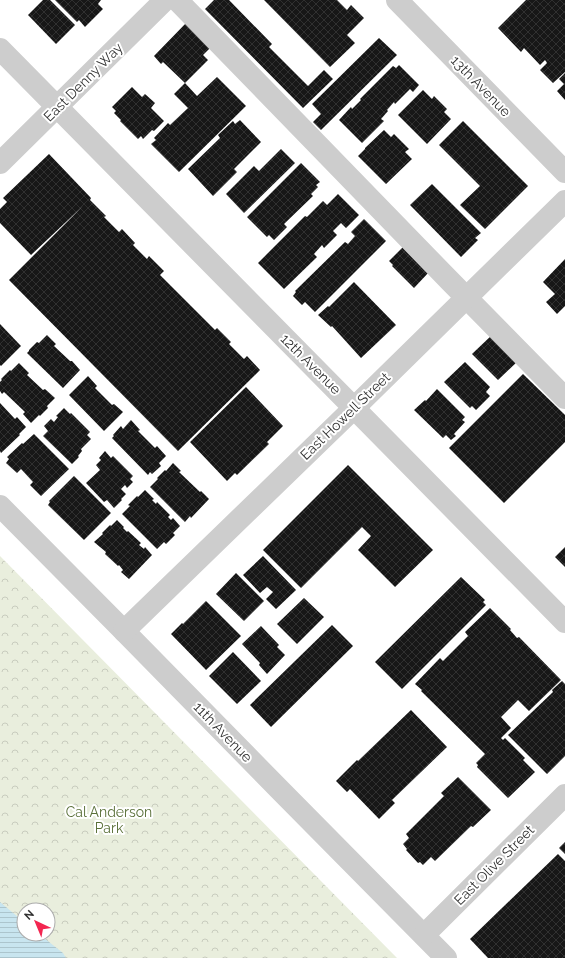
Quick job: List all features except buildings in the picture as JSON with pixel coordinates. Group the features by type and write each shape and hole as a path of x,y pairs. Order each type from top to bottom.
{"street":[{"name":"East Denny Way","path":"0,163 165,0"},
{"path":"177,0 565,398"},
{"name":"13th Avenue","path":"397,0 565,172"},
{"name":"12th Avenue","path":"0,49 565,622"},
{"name":"East Howell Street","path":"124,630 354,408 565,201"},
{"name":"11th Avenue","path":"0,506 446,958"},
{"name":"East Olive Street","path":"424,935 565,795"}],"green space":[{"name":"Cal Anderson Park","path":"0,556 397,958 0,958"}],"water":[{"path":"0,902 16,915 16,942 49,942 63,953 66,958 0,958"}]}
